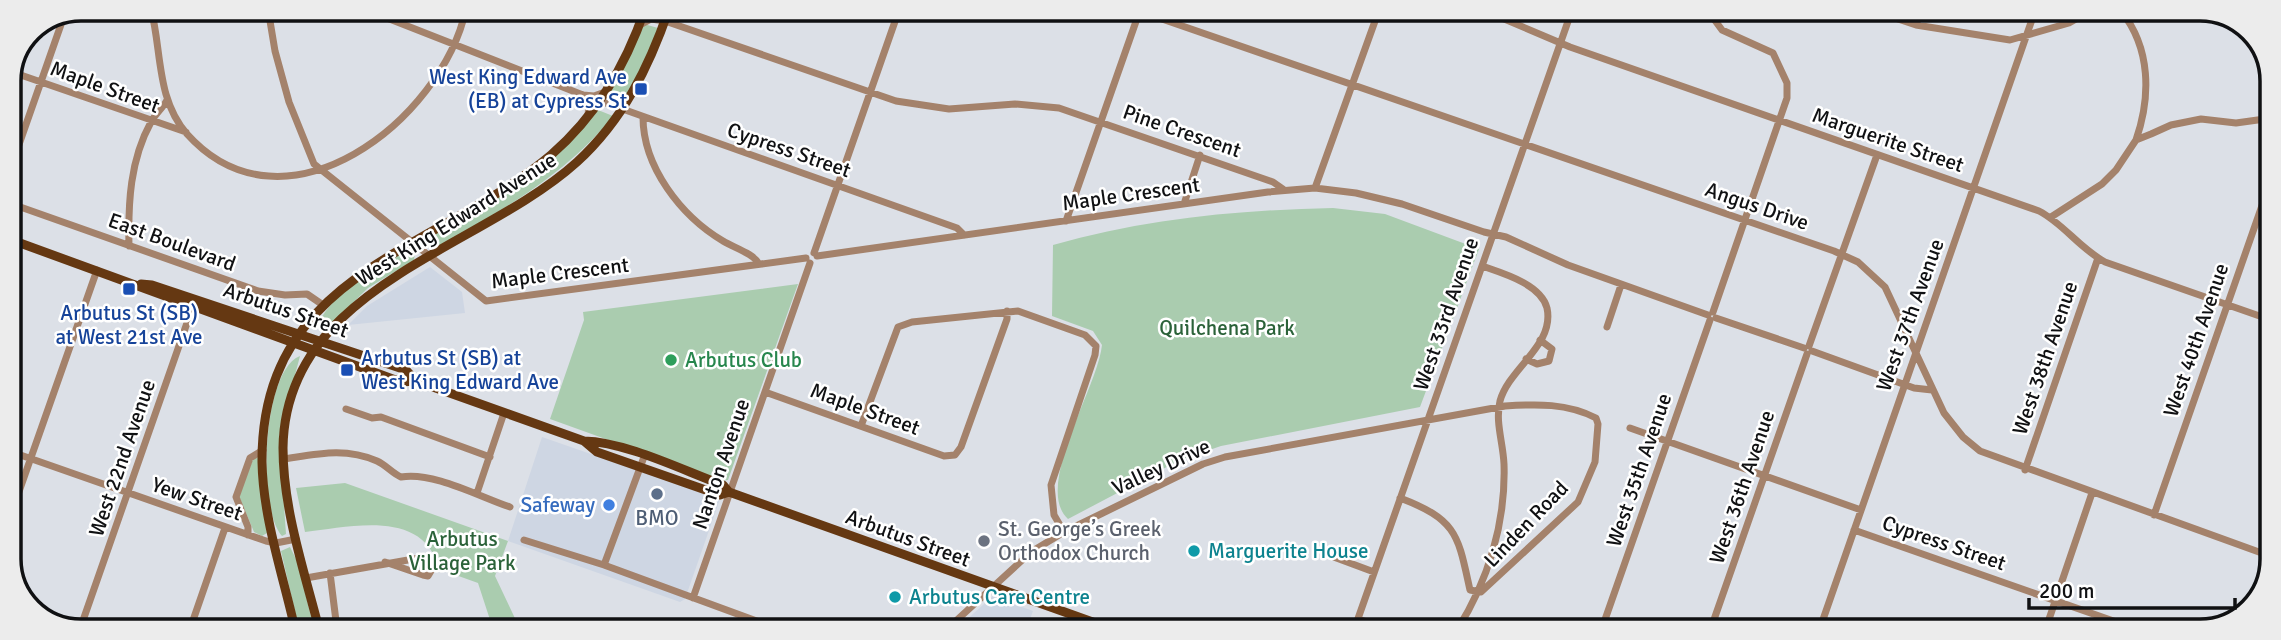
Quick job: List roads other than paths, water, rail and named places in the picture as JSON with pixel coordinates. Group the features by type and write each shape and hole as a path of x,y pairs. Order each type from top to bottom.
{"main road":[{"name":"West King Edward Avenue","path":"293,619 265,496 263,450 274,388 296,342 323,305 360,273 524,176 554,153 600,101 641,21"},
{"name":"West King Edward Avenue","path":"316,619 287,500 284,459 285,430 291,403 316,350 347,312 367,293 536,194 594,145 622,110 642,78 665,21"},
{"name":"Arbutus Street","path":"21,243 140,284 150,292 302,333 405,370 416,382"},
{"name":"Arbutus Street","path":"194,303 401,382 416,382 583,441 597,452 720,495 730,492"},
{"name":"Arbutus Street","path":"583,441 598,441 723,485 730,492 1084,619"}],"street":[{"path":"153,21 161,80 167,100 186,132 216,158 254,173 279,177 319,170 349,157 391,130 419,102 439,76 455,45 462,21"},
{"path":"270,21 289,102 304,142 319,170"},
{"path":"394,21 583,95 594,96 607,90"},
{"path":"639,26 646,21"},
{"name":"Pine Crescent","path":"665,21 896,101 949,109 1034,105 1059,108 1200,155 1273,182 1283,190"},
{"path":"808,261 816,262 815,255 896,21"},
{"path":"1066,221 1134,21"},
{"name":"Angus Drive","path":"1170,21 1842,254 1858,262 1885,287 1944,413 1963,437 1989,456 2260,552"},
{"path":"1315,188 1375,21"},
{"name":"Marguerite Street","path":"1508,21 1561,44 2051,217 2083,248 2098,258 2260,316"},
{"name":"West 33rd Avenue","path":"1358,619 1568,21"},
{"name":"West 35th Avenue","path":"1605,619 1787,97 1787,83 1773,53 1762,45 1722,30 1716,21"},
{"path":"1904,21 2010,40 2072,21"},
{"path":"1916,25 1917,21"},
{"name":"West 37th Avenue","path":"1823,619 2032,21"},
{"path":"2051,217 2102,184 2116,170 2136,140 2144,112 2146,77 2140,46 2126,21"},
{"path":"21,139 61,25"},
{"name":"Maple Street","path":"21,75 150,122 186,132"},
{"path":"583,95 589,103 588,116"},
{"path":"129,246 133,173 150,122 167,100"},
{"name":"Cypress Street","path":"600,101 957,228 964,235"},
{"path":"643,117 647,145 653,161 679,204 720,240 754,258 759,264"},
{"path":"2136,140 2171,124 2201,119 2236,122 2260,119"},
{"path":"1184,204 1200,155"},
{"name":"West 36th Avenue","path":"1714,619 1877,155"},
{"name":"Maple Crescent","path":"319,170 481,299 493,302 759,264 808,261"},
{"path":"1283,190 1315,188 1374,196 1493,234 1621,285 1924,391 1932,390"},
{"name":"Maple Crescent","path":"815,255 1283,190"},
{"name":"East Boulevard","path":"21,207 258,292 307,294 323,305"},
{"name":"West 40th Avenue","path":"2154,514 2260,211"},
{"name":"West 38th Avenue","path":"2025,470 2098,258"},
{"name":"Nanton Avenue","path":"693,598 808,261"},
{"path":"1463,619 1478,593 1494,548 1503,498 1499,407 1506,387 1540,340 1547,324 1542,298 1530,287 1482,266"},
{"path":"21,485 97,270"},
{"path":"1607,327 1621,285"},
{"name":"West 22nd Avenue","path":"84,619 194,303"},
{"path":"861,426 898,327 912,322 1007,311 1047,321 1093,339 1095,355 1051,485 1054,515 1064,532"},
{"name":"Maple Street","path":"765,392 944,456 955,455 961,447 1007,319 1007,311"},
{"path":"1526,359 1536,364 1549,360 1552,349 1540,340"},
{"name":"Linden Road","path":"1478,593 1578,502 1594,462 1599,431 1596,418 1571,409 1536,404 1499,407"},
{"path":"1427,421 1499,407"},
{"path":"346,409 372,418 381,417 490,457"},
{"path":"477,493 505,413"},
{"name":"Valley Drive","path":"958,619 1031,552 1064,532 1214,460 1427,421"},
{"name":"Cypress Street","path":"1630,428 1861,510"},
{"path":"248,535 248,527 236,497 247,464 263,450"},
{"path":"284,459 340,451 379,462 401,477 412,475 477,493 510,507"},
{"name":"Yew Street","path":"21,456 248,535 276,543 296,539"},
{"path":"604,565 644,457"},
{"path":"2049,619 2092,493"},
{"path":"1400,498 1431,513 1448,526 1463,552 1470,590 1478,593"},
{"path":"193,619 225,528"},
{"name":"Cypress Street","path":"1854,530 2108,619"},
{"path":"524,540 604,565 747,619"},
{"path":"1331,556 1374,572"},
{"path":"306,578 385,562 425,557 434,566 432,572 424,576 385,562"},
{"path":"330,573 336,619"}],"place":[{"name":"West King Edward Ave (EB) at Cypress St","path":"641,89"},
{"name":"Arbutus St (SB) at West 21st Ave","path":"129,289"},
{"name":"Arbutus Club","path":"671,360"},
{"name":"Arbutus St (SB) at West King Edward Ave","path":"347,370"},
{"name":"BMO","path":"657,494"},
{"name":"Safeway","path":"609,505"},
{"name":"St. George’s Greek Orthodox Church","path":"984,541"},
{"name":"Marguerite House","path":"1194,551"},
{"name":"Arbutus Care Centre","path":"895,597"}],"park label":[{"name":"Quilchena Park","path":"1227,328"},
{"name":"Arbutus Village Park","path":"462,551"}]}
